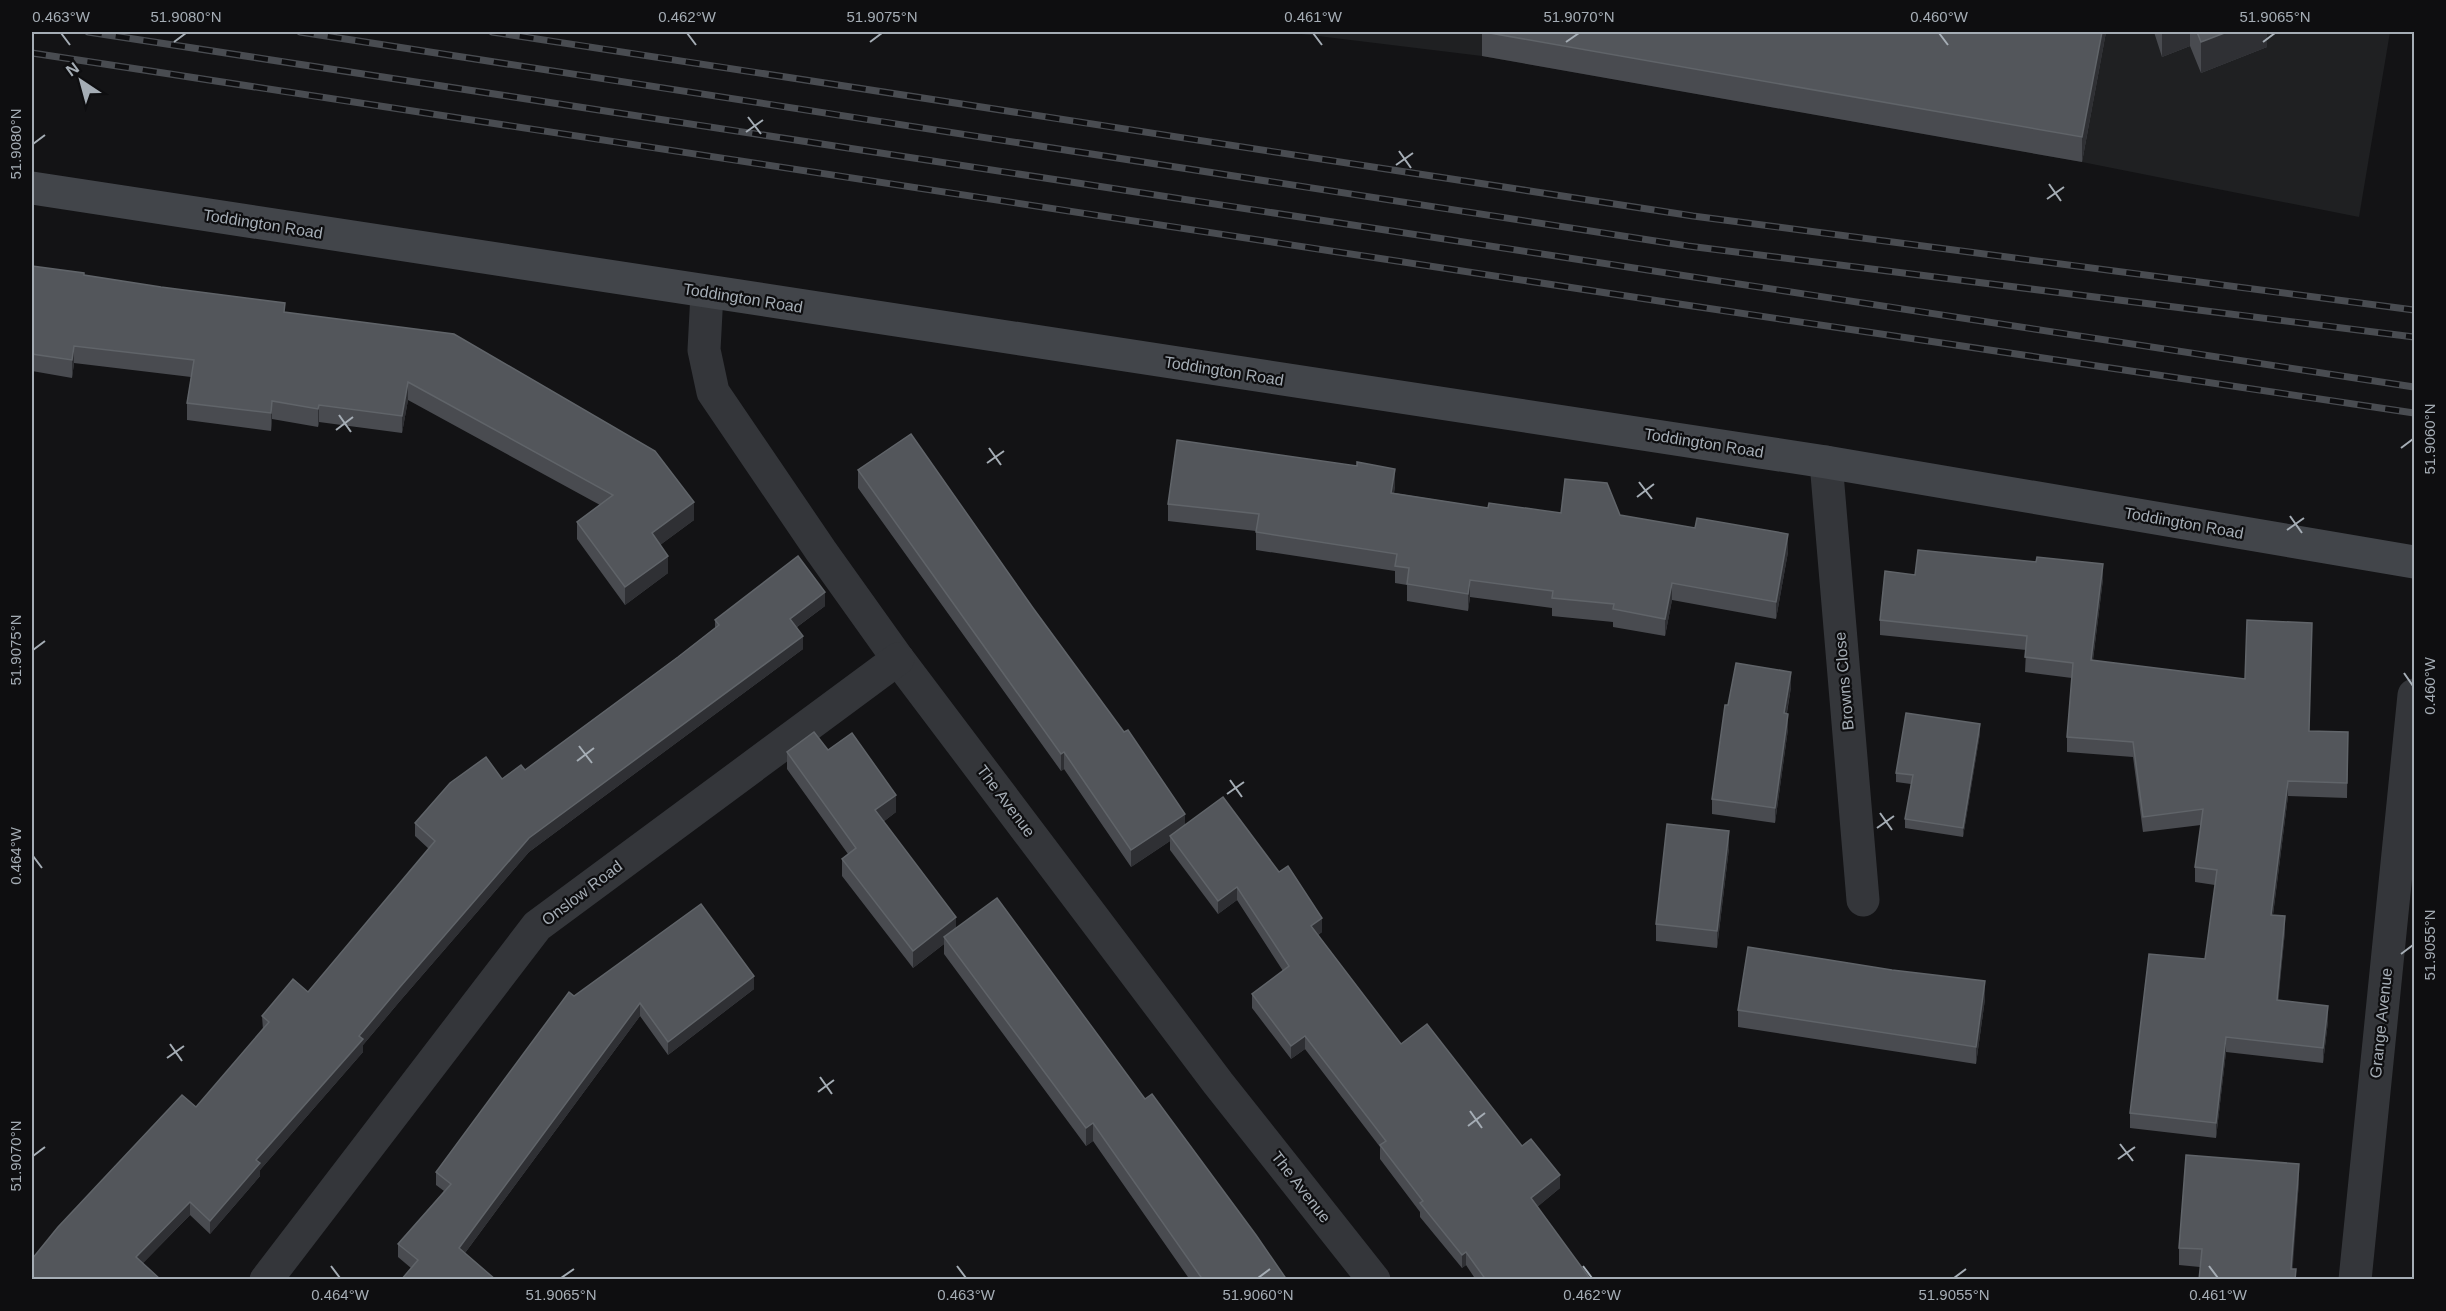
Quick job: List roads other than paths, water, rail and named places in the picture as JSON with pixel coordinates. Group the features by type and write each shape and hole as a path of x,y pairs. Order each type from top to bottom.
{"main road":[{"name":"Toddington Road","path":"32,188 707,293 1826,462 2415,562"}],"street":[{"name":"The Avenue","path":"707,293 704,350 713,392 898,659 1218,1083 1374,1280"},
{"name":"Browns Close","path":"1826,462 1863,900"},
{"name":"Onslow Road","path":"266,1280 537,926 898,659"},
{"name":"Grange Avenue","path":"2355,1280 2415,694"}],"railway":[{"path":"88,32 2414,387"},
{"path":"300,32 1688,246 2414,337"},
{"path":"492,32 1693,216 2414,310"},
{"path":"32,53 1679,304 2414,413"}]}
